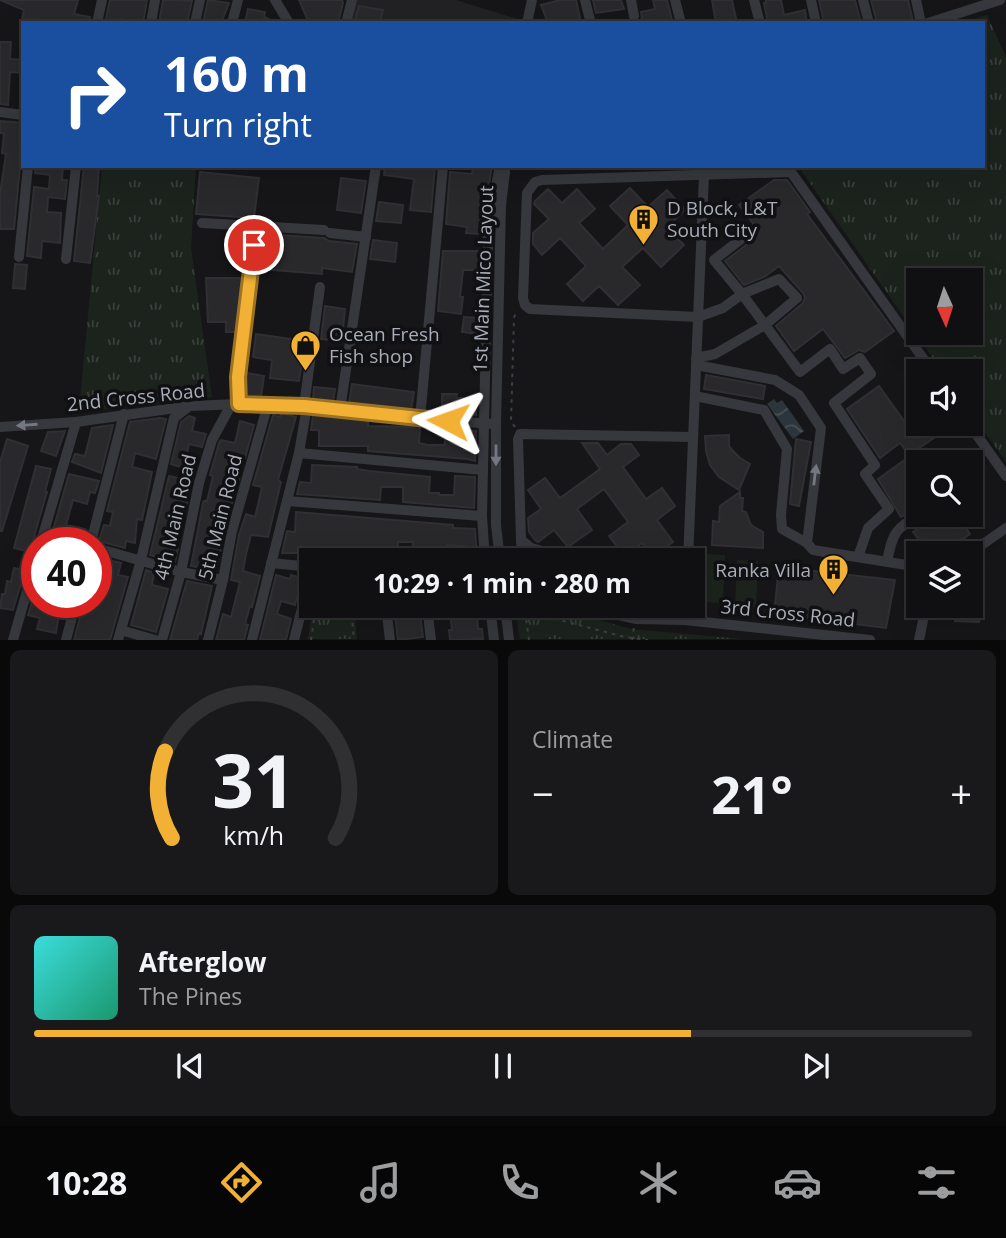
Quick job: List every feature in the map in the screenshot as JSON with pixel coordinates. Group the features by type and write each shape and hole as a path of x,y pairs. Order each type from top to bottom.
{"street":[{"path":"97,21 102,0"},
{"path":"151,21 155,0"},
{"path":"195,21 200,0"},
{"path":"233,21 238,0"},
{"path":"275,0 288,21"},
{"path":"527,21 530,0"},
{"path":"585,0 590,20"},
{"path":"631,0 634,16"},
{"path":"675,0 680,21"},
{"path":"754,0 759,21"},
{"path":"811,0 816,21"},
{"path":"863,0 868,21"},
{"path":"916,0 921,21"},
{"path":"933,21 972,4 1000,0"},
{"path":"346,21 350,3"},
{"path":"0,112 21,115"},
{"path":"19,257 28,168"},
{"path":"66,259 76,168"},
{"path":"340,410 376,168"},
{"path":"420,419 443,168"},
{"name":"1st Main Mico Layout","path":"499,548 490,424 488,238 500,168"},
{"name":"1st Main Mico Layout","path":"484,548 483,470 490,424 501,205 506,168"},
{"path":"696,362 765,325 797,298 779,279 742,294 723,308 698,317 530,309 523,298 527,193 534,182 791,172 923,359"},
{"path":"688,548 704,175"},
{"path":"202,223 327,231 366,237"},
{"path":"235,405 257,226"},
{"path":"745,236 714,260 800,372 830,349 843,369 860,358 871,374 834,403 875,466 865,474 889,509 868,528 858,556"},
{"path":"252,639 299,453 320,287"},
{"path":"696,362 775,380 799,395 821,428 807,543"},
{"path":"695,396 764,410 787,449 782,529 807,543 813,550 906,565"},
{"name":"2nd Cross Road","path":"0,427 76,422 190,406 268,404 490,424"},
{"name":"5th Main Road","path":"208,639 232,531 268,404"},
{"name":"4th Main Road","path":"162,639 181,572 212,440 235,405"},
{"path":"155,639 120,634 141,560 174,418 190,406"},
{"path":"95,527 124,414"},
{"path":"45,527 76,422"},
{"path":"521,548 520,434 693,437"},
{"path":"978,436 1006,476"},
{"path":"299,453 483,470"},
{"path":"287,501 482,516"},
{"path":"887,561 892,535 906,523"},
{"path":"983,544 1006,528"},
{"path":"521,540 531,548"},
{"path":"112,552 181,572 223,580"},
{"path":"271,564 299,567"},
{"path":"13,639 21,611"},
{"path":"66,639 72,618"},
{"path":"294,639 299,618"},
{"path":"387,618 390,639"},
{"path":"428,618 431,639"},
{"path":"491,618 494,639"},
{"path":"506,618 509,639"},
{"name":"3rd Cross Road","path":"631,618 685,620 870,639"},
{"path":"919,639 923,618"}],"path":[{"path":"520,434 511,421 511,369 514,318 523,298"},
{"path":"529,639 525,611 625,637 648,639"},
{"path":"311,639 314,618"},
{"path":"352,618 354,639"}],"shaded area":[{"path":"357,0 456,0 524,21 350,21"}],"green space":[{"path":"987,15 1006,57 1006,462 983,430 983,359 934,359 924,345 984,345 984,268 906,268 906,320 799,168 985,168 985,21 969,21"},
{"path":"102,168 196,168 191,248 212,397 79,412"},
{"path":"705,554 725,555 723,603 705,602"},
{"path":"737,560 758,561 756,609 735,607"},
{"path":"311,618 355,618 357,639 308,639"},
{"path":"517,618 592,618 631,629 742,639 520,639"}],"water":[{"path":"774,399 777,403 782,400 804,431 793,439 767,404"}],"building":[{"path":"0,0 78,0 74,14 90,17 89,21 21,21 24,10"},
{"path":"110,0 147,0 143,21 105,21"},
{"path":"163,0 192,1 187,21 159,21"},
{"path":"208,0 229,3 222,21 203,21"},
{"path":"299,0 342,0 338,21 308,21"},
{"path":"560,0 576,0 581,21 547,21 541,5"},
{"path":"593,0 621,0 624,9 596,13"},
{"path":"653,0 667,0 672,20 640,21 641,12 655,9"},
{"path":"712,0 732,0 737,21 716,21"},
{"path":"766,0 781,0 784,15 805,10 807,21 768,21"},
{"path":"819,0 855,0 860,21 824,21"},
{"path":"871,0 908,0 913,21 876,21"},
{"path":"359,6 383,10 380,21 355,21"},
{"path":"248,9 265,12 264,17 273,21 245,21"},
{"path":"0,42 11,42 10,59 21,60 21,73 10,72 8,105 0,104"},
{"path":"0,121 21,123 21,163 14,229 0,229 0,194 6,154 2,153 4,133 0,133"},
{"path":"36,168 63,168 62,180 67,180 65,199 48,197 47,212 61,213 60,243 42,241 41,258 27,256 34,187 49,189 50,175 35,173"},
{"path":"84,168 99,168 99,196 90,263 74,261"},
{"path":"385,168 435,168 431,212 410,210 414,179 384,175"},
{"path":"473,168 492,168 481,234 466,233 467,227 446,224 450,172 472,174"},
{"path":"200,172 259,178 254,218 196,214"},
{"path":"341,178 366,181 361,213 337,210"},
{"path":"774,180 787,180 810,212 807,214 894,331 865,352 859,350 845,358 823,329 794,351 776,326 803,303 803,293 779,266 764,277 744,285 725,261 750,242 758,230 739,205"},
{"name":"D Block, L&T South City","path":"630,188 648,207 667,190 685,210 667,227 684,245 661,267 643,248 622,267 640,285 618,305 599,286 583,301 567,284 586,266 560,238 542,255 533,244 533,233 549,219 534,204 535,201 548,189 562,203 577,189 595,209 579,223 603,249 628,225 610,206"},
{"path":"379,202 403,205 401,223 376,221"},
{"path":"264,234 324,238 357,244 352,272 322,268 322,274 261,269"},
{"path":"373,240 397,243 395,262 370,259"},
{"path":"443,251 478,251 478,270 463,270 461,314 438,311"},
{"path":"15,264 27,265 25,289 13,288"},
{"path":"206,278 242,278 236,332 226,332 226,322 208,322"},
{"path":"325,306 345,309 342,341 321,339"},
{"path":"464,317 478,318 478,334 462,332"},
{"path":"256,334 305,341 299,381 270,378 272,360 253,357"},
{"path":"247,373 264,376 261,397 247,396"},
{"path":"706,375 765,386 763,399 704,389"},
{"path":"352,384 414,392 411,411 349,403"},
{"path":"879,386 906,424 906,436 937,436 916,450 906,451 900,443 880,458 847,409"},
{"path":"314,387 335,389 333,402 313,399"},
{"path":"442,394 457,394 456,398 477,398 476,415 442,413"},
{"path":"281,413 296,417 278,480 281,482 268,537 251,535 246,554 243,571 260,576 245,624 248,625 244,640 216,640 223,614 231,617 240,582 231,580 239,535 246,514 255,517 262,487 253,485 273,415 280,417"},
{"path":"313,415 368,421 368,426 420,427 419,443 428,445 445,445 445,429 476,431 475,461 368,451 368,446 319,446 319,430 311,430"},
{"path":"189,416 195,418 192,431 206,434 202,447 189,444 184,468 171,464 181,422"},
{"path":"166,419 156,459 135,453 132,467 152,472 142,520 137,519 135,543 126,541 125,548 112,544 112,527 103,527 110,526 113,512 107,511 130,422"},
{"path":"240,421 254,425 245,458 231,455 227,468 241,471 228,517 214,514 211,527 224,531 218,564 205,561 203,568 191,566 203,503 207,501 213,476 210,475 219,443 221,440 235,443"},
{"path":"113,425 101,473 72,462 75,454 85,456 92,428"},
{"path":"65,431 56,456 41,451 48,432"},
{"path":"729,435 729,446 750,464 739,490 719,477 710,465 706,451 705,436"},
{"path":"7,439 28,446 0,531 0,462"},
{"path":"796,439 811,442 799,506 790,504"},
{"path":"582,443 598,443 607,455 621,444 631,444 639,455 623,467 646,499 662,488 675,506 657,520 673,542 665,548 646,548 642,543 635,548 618,548 609,536 628,522 604,489 577,509 592,530 568,547 554,530 536,541 529,532 528,518 541,509 528,490 545,478 560,498 600,469"},
{"path":"906,459 906,514 901,517 878,479"},
{"path":"312,465 357,467 369,471 430,477 429,493 439,495 454,495 455,476 475,477 474,508 403,502 403,487 381,487 380,500 297,494 300,482 311,483"},
{"path":"36,466 51,469 37,527 21,527 21,550 14,548"},
{"path":"69,474 99,481 95,493 90,492 87,504 73,500 66,525 76,527 54,527"},
{"path":"169,476 191,481 184,519 171,516 164,545 178,548 175,562 150,555"},
{"path":"740,492 740,498 743,498 742,511 746,512 751,525 763,532 763,548 712,545 713,521 719,522 720,506"},
{"path":"296,512 453,525 453,528 475,529 476,548 447,545 447,548 413,548 413,542 398,542 398,548 299,548 299,553 282,553 287,531 295,532"},
{"path":"920,527 965,527 970,534 960,541 920,541 913,532"},
{"path":"112,561 121,563 118,575 128,577 110,640 74,640 80,618 112,618"},
{"name":"Ranka Villa","path":"779,567 895,580 886,628 774,614"},
{"path":"14,568 21,569 21,583 13,610 0,608 7,581 11,582"},
{"path":"146,570 154,573 152,585 168,589 156,632 131,625"},
{"path":"276,575 290,579 291,575 299,577 295,605 281,601 277,614 291,619 286,640 260,640"},
{"path":"187,581 212,586 201,634 199,633 197,640 170,640"},
{"path":"40,618 58,618 56,633 37,629"},
{"path":"395,618 421,618 423,637 398,640"},
{"path":"451,618 477,618 478,629 482,629 483,639 450,640 449,630 452,630"},
{"path":"955,618 979,618 979,622 955,621"}],"place":[{"name":"D Block, L&T South City","path":"644,246"},
{"name":"Ocean Fresh Fish shop","path":"306,372"},
{"name":"Ranka Villa","path":"834,597"}],"route":[{"path":"254,245 238,377 239,404 304,406 448,421"}]}
